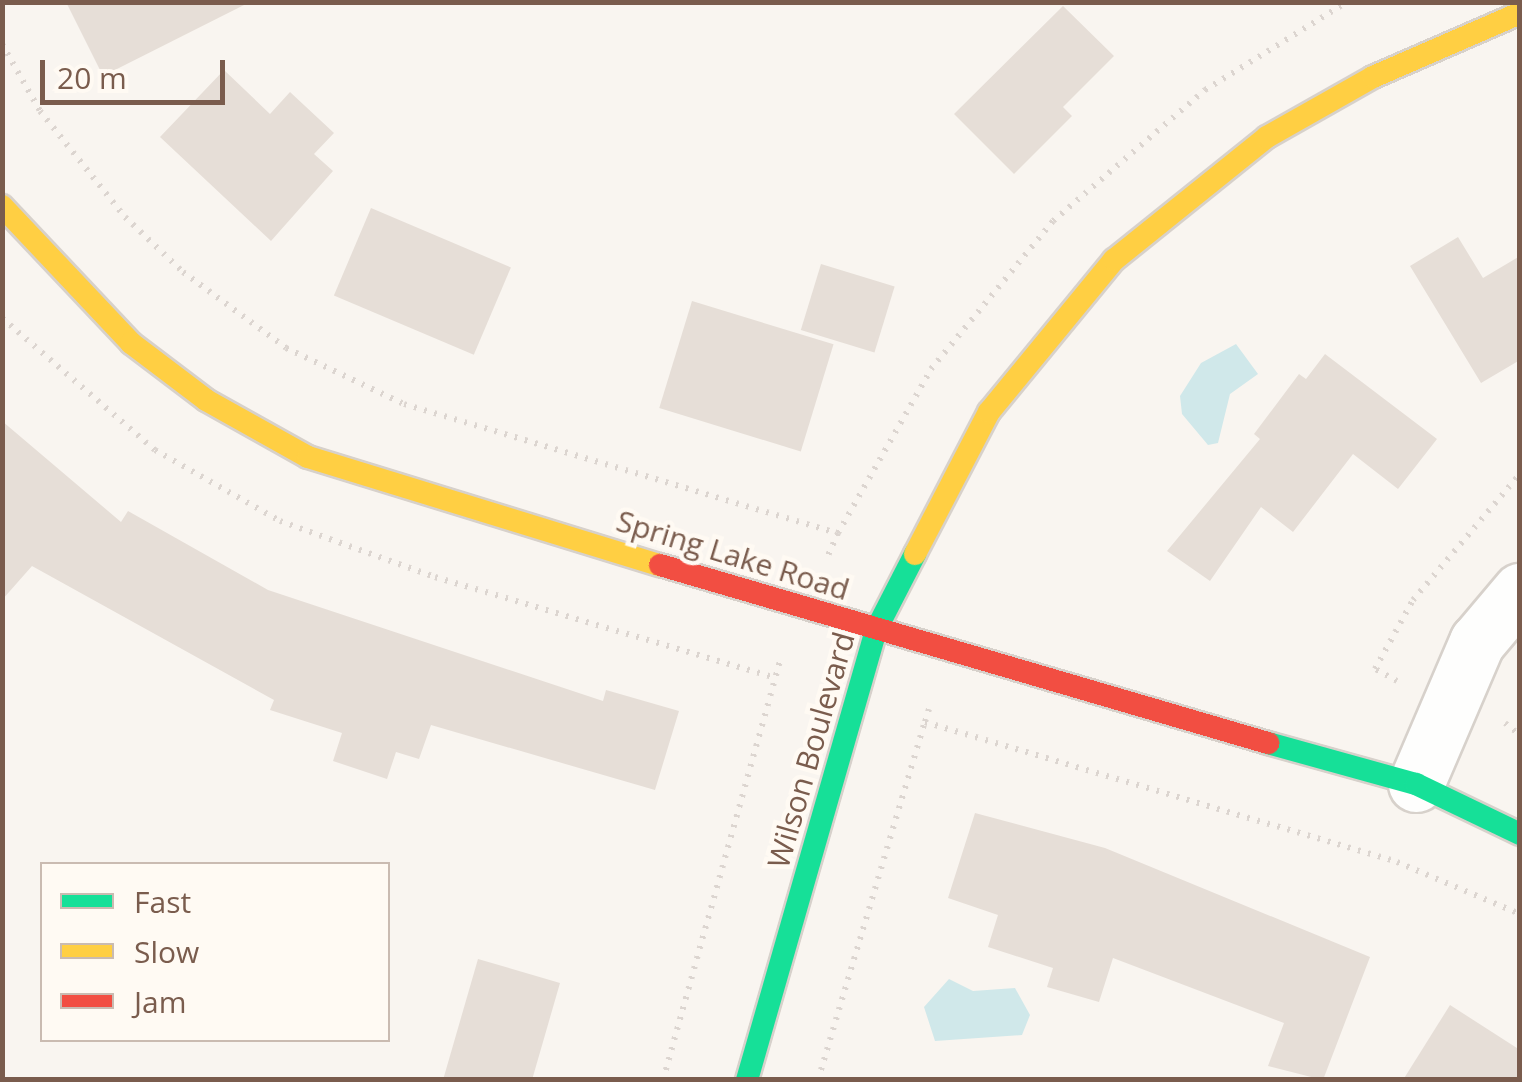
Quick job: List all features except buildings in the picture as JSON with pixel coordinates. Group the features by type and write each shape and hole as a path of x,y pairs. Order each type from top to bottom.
{"street":[{"name":"Wilson Boulevard","path":"747,1080 876,630 989,412 1114,260 1267,138 1373,77 1520,13"},
{"name":"Spring Lake Road","path":"2,206 131,342 206,400 308,458 944,652 1416,784 1520,834"},
{"path":"1416,784 1477,642 1520,591"}],"path":[{"path":"2,44 40,112 125,217 256,327 404,404 838,533 774,678 769,722 663,1080"},
{"path":"818,1080 944,652"},
{"path":"926,722 1397,862 1520,914"}],"water":[{"path":"1236,344 1258,374 1230,394 1218,443 1208,445 1182,414 1180,396 1201,363"},
{"path":"949,979 973,991 1015,988 1030,1015 1022,1035 935,1041 924,1007"}],"traffic: fast":[{"path":"747,1080 876,630 915,554"},
{"path":"1268,743 1416,784 1520,834"}],"traffic: slow":[{"path":"915,554 989,412 1114,260 1267,137 1373,77 1520,13"},
{"path":"2,206 131,343 206,400 308,457 660,565"}],"traffic: jam":[{"path":"660,565 1268,743"}]}
